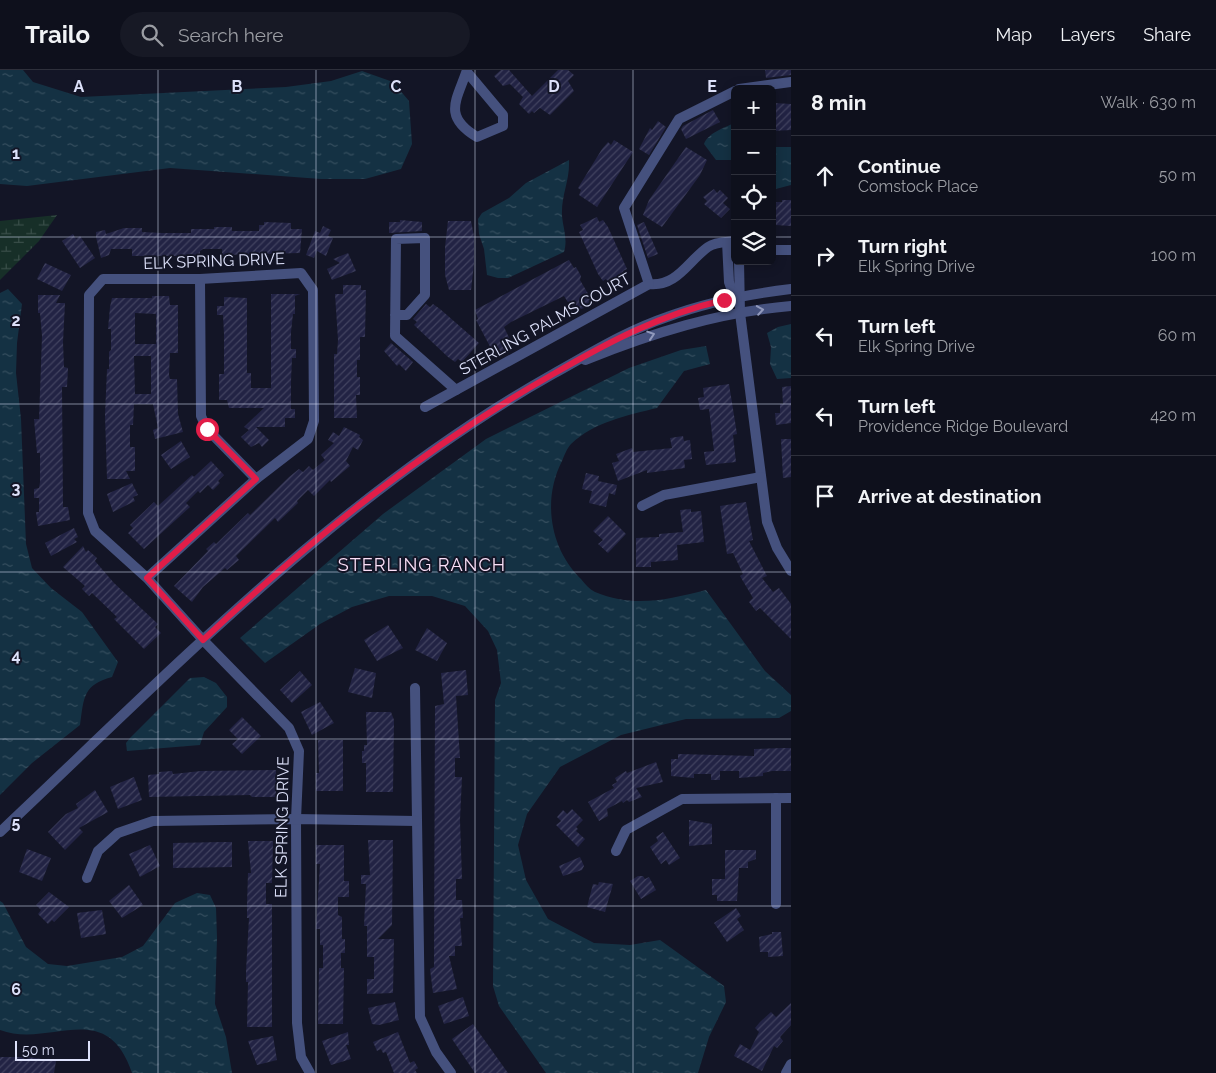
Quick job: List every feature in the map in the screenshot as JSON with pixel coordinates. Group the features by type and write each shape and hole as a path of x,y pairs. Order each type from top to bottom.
{"street":[{"path":"467,71 503,115 503,126 477,137 462,128 456,115 455,98 467,71"},
{"path":"769,85 791,82"},
{"name":"STERLING PALMS COURT","path":"649,284 624,208 679,119 731,93"},
{"name":"STERLING PALMS COURT","path":"395,315 407,315 425,295 425,238 396,239 395,315 395,336 456,390"},
{"name":"STERLING PALMS COURT","path":"425,407 649,284 658,285 681,274 708,246 731,241 729,282 737,297"},
{"path":"776,250 791,250"},
{"name":"STERLING PALMS COURT","path":"740,265 737,297 767,522 777,548 791,571"},
{"name":"ELK SPRING DRIVE","path":"147,578 256,479 308,439 314,421 313,290 301,273 200,279 103,279 89,295 88,513 95,531 147,578 203,640 289,728 299,751 296,819 297,1023 301,1057 310,1073"},
{"path":"200,279 201,416 207,429 256,479"},
{"path":"0,832 279,569 422,456 502,403 596,348 649,324 694,308 737,297 791,289"},
{"path":"556,372 654,334 740,313 791,306"},
{"path":"642,506 664,495 761,477"},
{"path":"416,688 416,822 420,1017 436,1052 451,1073"},
{"path":"616,851 626,830 682,798 791,798"},
{"path":"776,798 776,904"},
{"path":"87,878 98,852 118,833 153,821 296,819 416,822"},
{"path":"786,1073 791,1064"}],"green space":[{"path":"57,215 39,241 0,280 0,221"}],"water":[{"path":"0,70 23,70 33,82 81,97 286,87 331,81 362,71 393,82 409,101 412,144 401,169 365,179 321,179 170,168 27,186 0,184"},
{"path":"731,125 731,160 716,160 704,144 709,137"},
{"path":"776,147 791,147 791,185 776,189"},
{"path":"569,160 562,208 565,238 564,252 508,278 487,275 484,249 479,234 478,219 482,213 509,198 526,183"},
{"path":"8,289 22,304 17,343 16,373 21,419 26,544 32,568 51,588 82,612 118,662 112,677 102,680 90,688 84,700 80,725 32,763 0,795 0,293"},
{"path":"791,324 791,378 777,379 770,364 771,347 767,333 778,327"},
{"path":"706,346 710,364 684,371 657,408 612,420 580,436 570,446 556,476 552,492 552,523 556,539 570,567 595,592 623,600 650,601 706,590 765,671 791,695 791,711 779,718 686,719 621,735 560,767 527,814 518,845 526,880 548,919 594,943 630,945 660,940 724,986 726,1002 709,1037 698,1073 546,1073 499,1006 493,986 495,700 501,683 497,650 488,631 465,606 432,596 389,596 352,607 320,624 265,663 240,638 383,514 486,439 629,368 681,350"},
{"path":"204,677 216,683 227,697 227,707 204,732 200,745 127,751 126,743 130,738 190,678"},
{"path":"197,893 210,895 216,908 215,1004 226,1037 232,1073 132,1073 121,1050 107,1036 92,1031 75,1030 19,1034 0,1030 0,901 3,903 26,947 48,964 67,966 122,957 143,946 175,903"}],"building":[{"path":"501,70 509,70 532,96 558,70 568,70 574,75 568,81 574,91 550,115 540,108 534,113 532,111 529,114 519,104 523,97 510,84 503,86 494,76"},
{"path":"765,70 791,70 791,75 766,78"},
{"path":"776,103 791,104 791,130 776,131"},
{"path":"713,110 720,122 686,139 681,129 683,126"},
{"path":"658,121 666,127 649,155 639,149 650,128 652,130"},
{"path":"614,140 633,152 597,207 579,195 581,190 578,188 602,149 608,142 611,145"},
{"path":"686,147 707,160 700,175 662,227 643,215 649,200"},
{"path":"714,189 717,193 720,190 728,198 723,203 730,209 721,218 704,204 707,201 703,197"},
{"path":"782,200 791,200 791,226 776,225 776,202 782,202"},
{"path":"597,217 599,222 603,220 608,227 627,269 623,271 625,276 609,284 606,279 603,281 598,274 579,232 583,230 580,225"},
{"path":"400,220 422,222 422,231 389,233 389,222 400,222"},
{"path":"448,221 471,221 474,236 474,264 471,290 449,290 445,275 445,247"},
{"path":"264,222 291,223 291,229 302,229 300,253 222,255 222,249 203,249 200,251 200,256 132,256 132,249 111,249 109,255 101,258 96,237 96,232 105,230 106,234 124,228 142,228 142,232 162,233 191,233 191,229 214,229 214,227 232,227 232,231 259,231 259,225 264,225"},
{"path":"644,222 658,254 648,258 637,225"},
{"path":"323,226 331,230 328,236 333,238 326,256 317,251 314,258 306,255 315,231 320,233"},
{"path":"73,234 76,239 80,236 95,258 80,268 62,241"},
{"path":"348,253 356,271 332,280 327,269 340,263 333,259"},
{"path":"569,260 574,268 576,267 581,276 580,280 594,304 574,312 564,296 511,322 504,327 512,344 495,356 476,320 478,319 475,310"},
{"path":"45,263 71,275 62,291 37,279"},
{"path":"343,285 361,285 361,290 366,290 365,337 360,337 360,360 357,360 357,377 360,377 360,395 356,395 357,418 334,418 334,354 337,354 338,340 335,294 343,294"},
{"path":"271,294 300,294 295,296 295,314 293,314 291,332 291,349 296,349 296,358 292,358 291,381 291,409 295,409 295,418 285,418 285,427 256,427 269,440 262,447 259,443 251,447 241,437 249,430 244,427 264,408 229,408 227,400 219,400 219,374 224,374 224,334 223,315 217,315 217,306 224,306 224,297 247,298 247,373 251,373 251,388 271,388"},
{"path":"38,295 60,295 56,303 65,303 64,367 68,368 67,387 62,387 63,507 68,507 70,520 38,526 36,512 39,512 39,498 34,498 34,489 39,488 40,482 40,453 37,453 34,419 39,419 42,336 40,313 38,313"},
{"path":"152,296 169,296 170,305 178,305 178,353 170,353 169,375 170,379 177,379 178,414 183,432 155,439 153,430 158,428 153,404 134,404 133,425 130,425 130,447 135,447 135,471 126,471 130,479 107,479 105,415 107,369 109,369 109,352 111,350 111,329 108,329 112,298 152,298","holes":["135,313 156,314 156,344 135,344","134,356 151,356 151,394 135,394"]},
{"path":"426,304 430,307 433,304 440,309 479,343 462,362 458,359 455,362 448,357 414,325 417,322 413,319"},
{"path":"391,343 413,362 406,371 399,364 397,366 384,351"},
{"path":"729,384 737,434 733,435 736,462 706,465 704,452 714,451 709,409 700,410 698,398 704,397 703,388"},
{"path":"791,386 791,423 776,425 775,413 780,413 780,404 783,404 782,387"},
{"path":"344,427 360,435 359,437 363,440 358,450 353,447 346,461 350,466 331,482 330,480 314,496 308,490 297,501 298,503 278,522 275,518 236,556 239,560 227,570 225,568 203,587 192,602 174,586 208,551 206,549 214,542 216,544 248,513 250,515 289,477 299,469 303,472 309,466 313,470 325,460 321,455 334,443 328,440 333,432 339,436"},
{"path":"683,436 684,441 690,440 692,459 684,460 685,468 647,473 647,470 618,481 612,463 619,461 616,454 632,448 633,452 672,448 670,438"},
{"path":"781,439 791,439 791,477 783,478"},
{"path":"181,441 190,457 171,469 161,455"},
{"path":"211,461 224,475 218,481 220,483 213,490 208,485 200,493 198,491 186,503 190,507 144,549 128,533 133,528 130,525 154,502 158,506 192,475 194,477"},
{"path":"586,473 599,476 598,481 617,485 615,495 609,493 606,507 589,503 592,491 582,489"},
{"path":"132,483 138,495 133,497 135,501 113,512 107,494"},
{"path":"746,502 753,540 749,541 767,576 762,578 773,592 779,588 791,604 791,639 760,608 756,611 749,602 753,598 740,576 743,574 733,553 727,554 720,506"},
{"path":"691,509 691,512 701,511 704,542 677,545 678,560 651,562 651,567 636,567 636,538 659,537 659,534 683,532 680,510"},
{"path":"608,516 626,534 608,553 598,544 603,540 593,531"},
{"path":"74,528 78,537 74,539 77,542 51,556 45,543"},
{"path":"83,546 86,552 88,550 97,558 95,561 114,583 158,624 155,627 161,633 144,649 114,619 117,617 92,593 89,596 82,589 85,586 63,567"},
{"path":"388,625 403,648 377,661 364,640"},
{"path":"427,628 447,643 437,661 415,650"},
{"path":"355,668 376,673 372,698 348,692"},
{"path":"466,670 468,695 456,696 460,758 455,758 455,777 462,777 460,820 462,879 456,879 456,900 462,900 463,918 460,918 462,946 455,946 455,956 449,956 457,989 433,993 430,969 434,967 435,706 444,704 441,673"},
{"path":"300,671 312,685 292,703 280,690"},
{"path":"320,702 334,723 312,735 301,712"},
{"path":"366,712 391,712 394,720 393,792 366,792 366,763 362,763 362,751 364,751 364,745 367,745"},
{"path":"242,717 261,736 242,754 232,744 238,739 229,730"},
{"path":"318,740 343,740 343,791 316,791 316,773 319,773"},
{"path":"791,748 791,771 772,771 763,773 763,776 739,778 739,771 720,771 720,780 711,780 711,774 694,774 694,778 671,776 671,759 678,759 678,754 754,756 754,749"},
{"path":"656,762 663,782 636,788 642,797 629,802 627,800 623,803 622,801 607,809 608,816 599,821 588,802 614,788 612,785 617,782 615,778 626,771 627,773"},
{"path":"276,770 276,797 252,797 250,795 149,797 148,775 159,774 159,772 172,771 173,774 201,771"},
{"path":"134,777 142,800 118,809 110,787"},
{"path":"95,790 108,812 79,828 83,832 65,850 48,832 66,814 78,808 76,804"},
{"path":"572,809 583,820 576,827 578,829 576,831 585,839 578,847 556,825 561,821 557,817 563,810 567,814"},
{"path":"689,820 712,824 712,844 689,846"},
{"path":"663,832 680,858 669,865 666,860 661,864 650,847 658,841 656,837"},
{"path":"368,840 393,840 392,925 378,939 394,939 393,993 367,994 367,979 374,979 374,957 367,957 367,926 364,926 366,884 361,884 361,875 370,875"},
{"path":"248,841 273,841 272,883 266,883 266,904 272,904 272,1027 247,1027 248,982 246,982 246,971 249,918 247,918 247,904 248,873 251,873"},
{"path":"232,842 232,867 173,868 173,843"},
{"path":"150,845 160,866 140,877 129,854"},
{"path":"316,845 344,845 344,881 349,881 349,897 338,897 338,915 342,917 342,939 345,939 345,953 341,953 341,968 344,968 343,1024 318,1024 319,968 323,968 323,945 320,945 320,929 316,929 320,864 316,864"},
{"path":"27,849 51,858 42,881 19,872"},
{"path":"725,850 756,850 756,859 748,862 748,868 739,868 737,901 717,901 717,895 712,895 712,879 725,879"},
{"path":"580,857 584,866 582,870 563,876 559,866"},
{"path":"638,876 643,876 645,879 649,877 656,890 641,899 630,881"},
{"path":"599,882 613,884 605,912 587,907 593,884 598,885"},
{"path":"129,885 143,905 122,918 109,901"},
{"path":"49,892 69,907 54,922 52,920 48,924 38,914 41,910 36,905"},
{"path":"736,908 741,916 737,919 744,930 727,942 714,923"},
{"path":"102,910 106,934 81,938 77,913"},
{"path":"772,932 781,932 783,956 768,957 768,952 760,952 759,937 772,934"},
{"path":"463,997 469,1016 444,1024 438,1006"},
{"path":"395,1002 399,1020 379,1025 372,1024 368,1008"},
{"path":"791,1003 791,1025 780,1037 783,1041 777,1048 774,1046 762,1071 734,1056 740,1044 750,1050 759,1032 755,1028 760,1022 771,1012 776,1017"},
{"path":"473,1024 508,1073 475,1073 452,1039"},
{"path":"348,1032 349,1045 346,1045 351,1059 331,1065 322,1041"},
{"path":"398,1032 410,1063 414,1061 418,1068 415,1070 417,1073 394,1073 386,1052 383,1053 381,1049 377,1051 373,1042"},
{"path":"273,1036 277,1060 257,1065 248,1041"},
{"path":"0,1057 28,1057 56,1061 54,1073 0,1073"}],"district":[{"name":"STERLING RANCH","path":"422,564"}],"route":[{"path":"207,429 256,479 147,578 203,640 279,569 422,456 502,403 613,340 666,317 724,300"}]}
